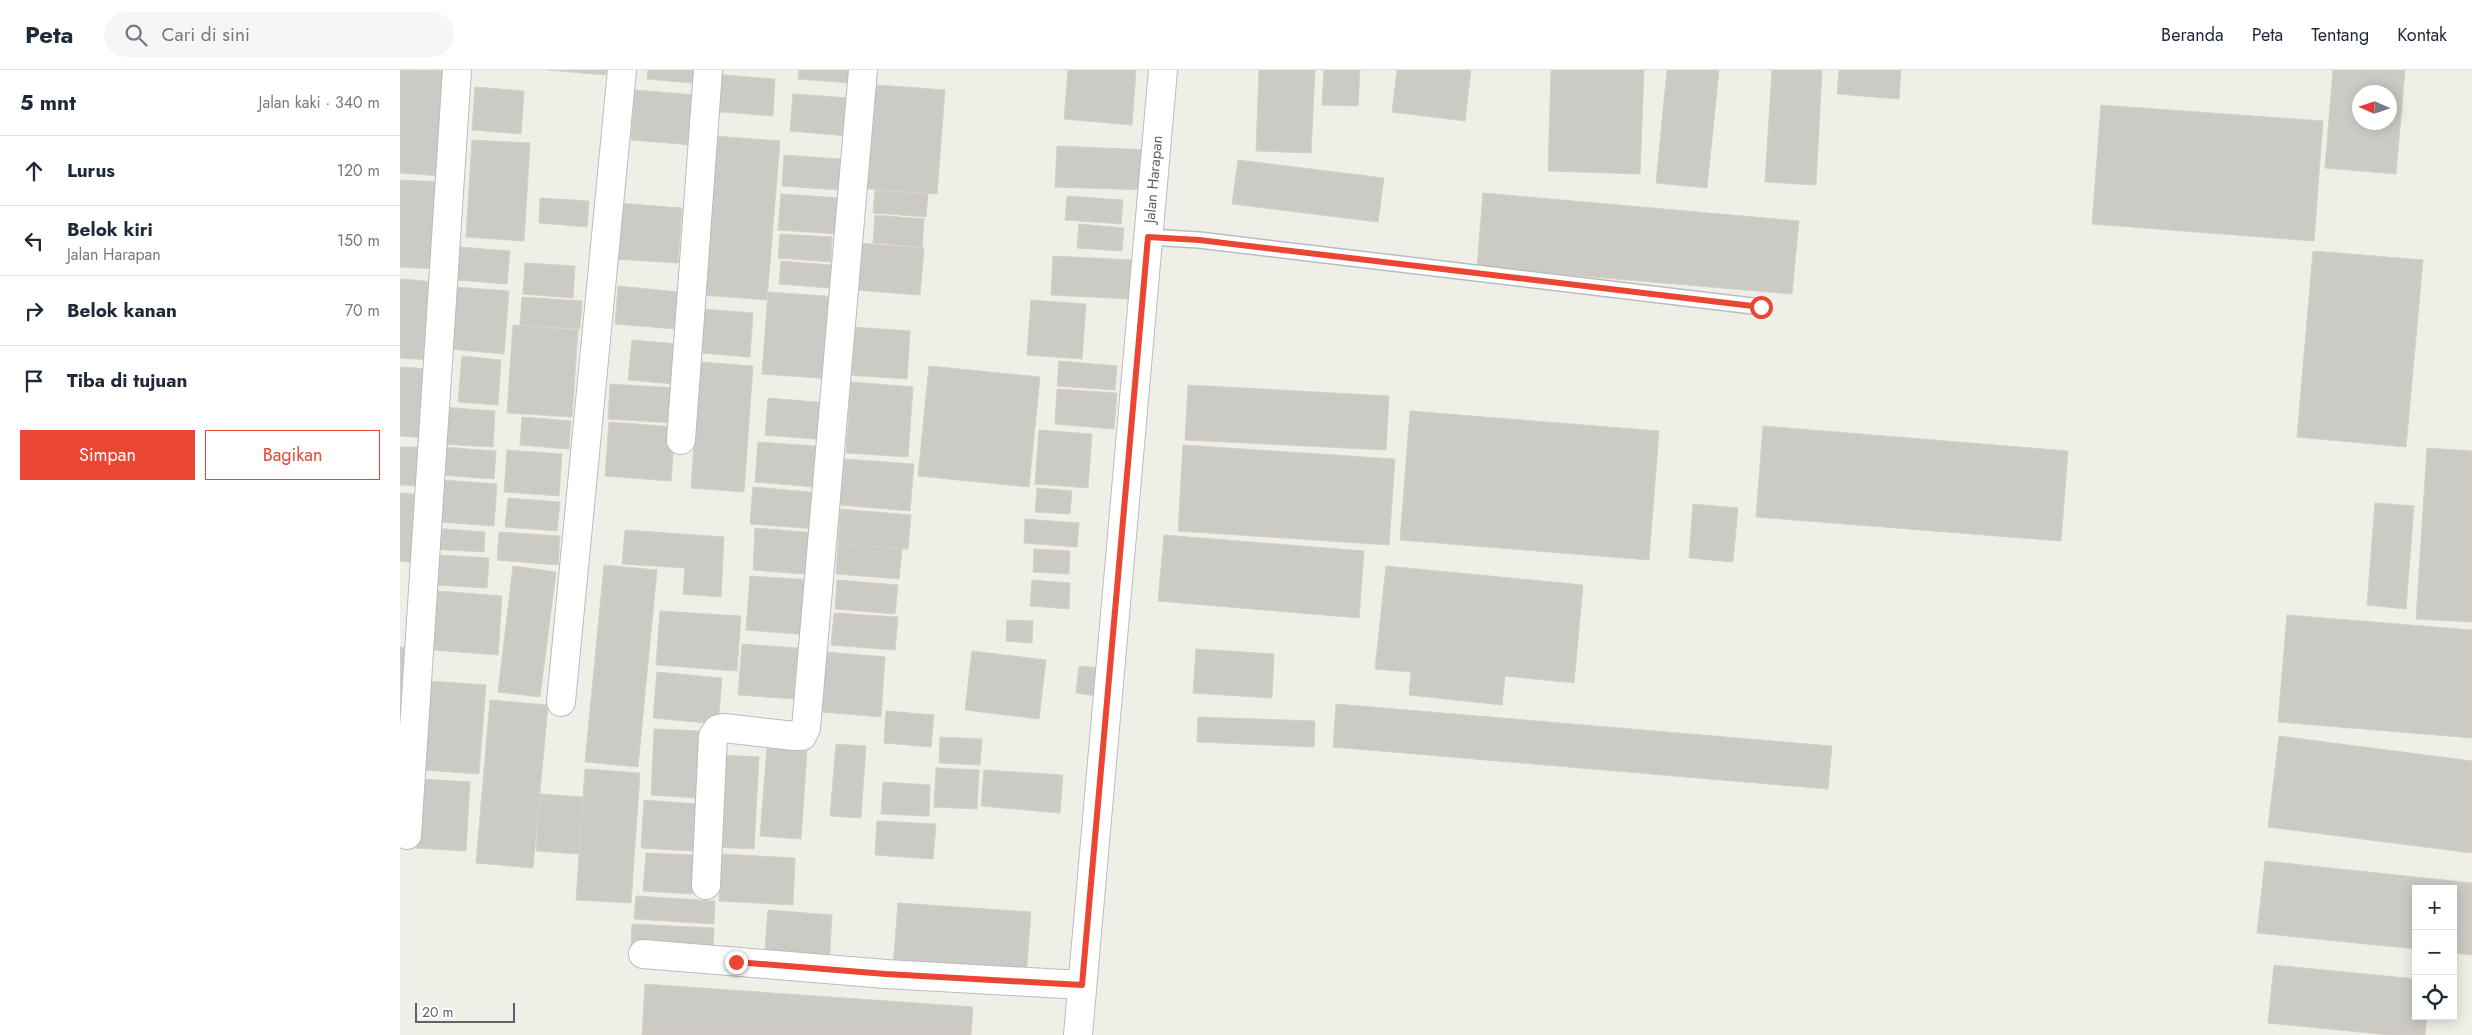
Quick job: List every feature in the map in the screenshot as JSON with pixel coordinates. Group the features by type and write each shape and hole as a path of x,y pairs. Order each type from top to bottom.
{"street":[{"path":"407,835 457,70"},
{"path":"561,702 622,70"},
{"path":"681,440 708,70"},
{"path":"706,884 714,736 718,729 802,736 806,728 863,70"},
{"name":"Jalan Harapan","path":"1078,1035 1163,70"},
{"path":"643,954 886,974 1082,985"}],"lane":[{"path":"1148,237 1199,240 1761,307"}],"building":[{"path":"400,70 448,71 440,176 400,173"},
{"path":"548,70 606,70 605,75"},
{"path":"648,70 704,70 703,84 647,79"},
{"path":"799,70 851,70 851,83 798,79"},
{"path":"1068,70 1136,70 1132,125 1064,119"},
{"path":"1259,70 1315,70 1311,153 1256,151"},
{"path":"1324,70 1360,70 1358,106 1322,105"},
{"path":"1397,70 1471,70 1465,121 1392,112"},
{"path":"1551,70 1644,70 1640,174 1548,171"},
{"path":"1667,70 1719,70 1707,188 1656,183"},
{"path":"1772,70 1822,70 1816,185 1765,182"},
{"path":"1839,70 1901,70 1899,99 1837,94"},
{"path":"2333,70 2405,70 2396,174 2325,168"},
{"path":"712,74 775,79 773,116 710,111"},
{"path":"865,84 945,90 937,194 858,188"},
{"path":"475,87 524,91 521,134 472,130"},
{"path":"635,90 696,95 693,145 631,140"},
{"path":"793,94 851,98 848,136 790,131"},
{"path":"2101,105 2323,121 2314,241 2092,224"},
{"path":"714,136 780,141 767,300 702,295"},
{"path":"472,140 530,143 524,241 466,237"},
{"path":"1057,146 1149,150 1148,190 1055,187"},
{"path":"784,155 841,159 839,190 782,186"},
{"path":"1238,160 1384,178 1378,222 1232,204"},
{"path":"400,180 442,182 437,269 400,267"},
{"path":"875,190 928,194 926,217 873,213"},
{"path":"1483,193 1799,221 1792,294 1477,267"},
{"path":"781,194 841,198 838,234 778,230"},
{"path":"1067,196 1123,200 1121,224 1065,220"},
{"path":"540,198 589,201 587,227 539,223"},
{"path":"618,203 682,208 678,263 614,259"},
{"path":"875,215 924,219 922,247 873,243"},
{"path":"1079,224 1124,228 1122,251 1077,248"},
{"path":"780,234 832,237 831,262 778,258"},
{"path":"857,243 924,248 920,295 854,290"},
{"path":"460,247 510,251 507,284 457,280"},
{"path":"2313,251 2423,260 2406,447 2297,437"},
{"path":"1053,256 1132,260 1130,299 1051,295"},
{"path":"781,261 844,266 842,289 779,284"},
{"path":"525,263 575,266 573,298 523,294"},
{"path":"400,279 436,282 430,360 400,358"},
{"path":"618,286 679,292 675,329 615,324"},
{"path":"454,287 509,291 504,354 449,349"},
{"path":"768,292 839,297 833,379 762,374"},
{"path":"522,297 582,301 580,329 520,325"},
{"path":"1031,300 1086,304 1082,359 1027,355"},
{"path":"704,309 753,313 750,357 701,353"},
{"path":"513,325 578,330 572,417 507,413"},
{"path":"851,327 910,331 907,379 848,375"},
{"path":"632,340 678,344 675,384 628,380"},
{"path":"462,356 501,360 498,405 458,402"},
{"path":"1059,361 1117,366 1115,390 1057,386"},
{"path":"700,362 753,366 744,492 691,488"},
{"path":"929,366 1040,377 1029,487 918,476"},
{"path":"400,367 430,369 426,438 400,436"},
{"path":"851,382 913,387 908,457 846,453"},
{"path":"610,384 677,388 674,423 608,419"},
{"path":"1188,385 1389,396 1386,450 1185,440"},
{"path":"1057,389 1117,393 1114,429 1055,424"},
{"path":"768,398 829,403 827,440 765,435"},
{"path":"443,407 495,411 493,447 440,444"},
{"path":"1410,411 1659,431 1649,560 1400,540"},
{"path":"522,417 571,421 569,449 520,445"},
{"path":"609,422 675,427 671,481 605,476"},
{"path":"1763,426 2068,451 2061,541 1756,517"},
{"path":"1039,430 1092,434 1088,488 1035,484"},
{"path":"758,442 829,447 826,488 755,482"},
{"path":"1183,445 1395,459 1389,545 1178,531"},
{"path":"400,447 426,447 425,486 400,485"},
{"path":"442,447 496,451 494,479 440,475"},
{"path":"2427,448 2472,451 2472,622 2416,619"},
{"path":"507,450 562,454 559,496 504,492"},
{"path":"844,459 914,464 910,511 840,505"},
{"path":"442,480 497,484 494,526 439,522"},
{"path":"753,487 821,493 818,529 750,524"},
{"path":"1037,488 1072,491 1070,514 1035,512"},
{"path":"400,493 423,495 417,563 400,561"},
{"path":"508,498 560,502 557,531 505,527"},
{"path":"2375,503 2414,506 2406,609 2367,605"},
{"path":"1693,504 1738,508 1733,562 1689,558"},
{"path":"840,509 911,515 908,549 838,544"},
{"path":"1025,519 1079,523 1077,547 1024,543"},
{"path":"433,528 485,532 484,552 431,549"},
{"path":"755,528 818,533 815,575 753,570"},
{"path":"625,530 724,537 721,597 683,594 685,568 622,564"},
{"path":"499,532 560,536 558,565 497,560"},
{"path":"1164,535 1364,551 1359,618 1158,601"},
{"path":"838,544 902,549 899,579 836,574"},
{"path":"1034,549 1070,551 1069,574 1033,572"},
{"path":"438,555 489,558 487,588 436,585"},
{"path":"604,565 657,570 638,767 585,762"},
{"path":"513,566 556,572 540,697 498,692"},
{"path":"1386,566 1583,585 1574,683 1505,676 1502,705 1409,695 1411,672 1375,669"},
{"path":"750,576 812,580 808,635 746,630"},
{"path":"837,580 898,585 895,614 835,609"},
{"path":"1032,580 1070,583 1069,609 1030,606"},
{"path":"438,591 502,596 498,655 433,650"},
{"path":"660,611 741,616 737,671 656,665"},
{"path":"834,613 898,617 895,650 831,645"},
{"path":"2287,615 2472,630 2472,738 2278,722"},
{"path":"1007,620 1033,621 1032,643 1006,641"},
{"path":"742,644 798,648 794,699 738,695"},
{"path":"400,647 406,648 401,720 400,720"},
{"path":"1196,649 1274,654 1272,698 1193,693"},
{"path":"972,651 1046,660 1039,719 965,710"},
{"path":"826,652 885,657 881,717 822,712"},
{"path":"1079,666 1101,668 1098,696 1076,693"},
{"path":"657,672 722,678 718,724 653,718"},
{"path":"430,681 486,685 479,774 424,770"},
{"path":"490,700 548,705 533,868 476,863"},
{"path":"1336,704 1832,746 1828,789 1333,747"},
{"path":"886,711 934,715 931,747 884,743"},
{"path":"1198,717 1315,721 1314,747 1197,742"},
{"path":"654,729 701,731 697,798 651,795"},
{"path":"2279,736 2472,761 2472,853 2268,827"},
{"path":"940,737 982,739 980,765 939,763"},
{"path":"836,744 866,746 861,818 830,816"},
{"path":"767,748 807,750 801,839 760,836"},
{"path":"721,755 759,757 754,849 716,847"},
{"path":"936,768 979,770 977,809 934,807"},
{"path":"585,769 640,773 631,903 576,900"},
{"path":"984,770 1063,775 1060,813 981,806"},
{"path":"421,779 470,782 466,851 416,848"},
{"path":"883,782 930,785 929,816 881,814"},
{"path":"540,794 583,797 579,854 536,851"},
{"path":"644,800 696,804 693,851 641,848"},
{"path":"877,821 936,824 933,859 875,855"},
{"path":"646,853 694,855 692,894 643,891"},
{"path":"721,854 795,858 793,905 719,901"},
{"path":"2265,861 2472,883 2472,955 2457,953 2457,885 2412,885 2412,949 2257,933"},
{"path":"636,896 715,901 714,924 634,919"},
{"path":"898,903 1031,912 1026,977 893,967"},
{"path":"768,910 832,915 829,966 764,961"},
{"path":"632,924 714,928 713,952 631,948"},
{"path":"2274,965 2412,979 2412,1020 2427,1020 2425,1035 2390,1035 2268,1023"},
{"path":"645,984 973,1007 971,1035 642,1035"}],"route":[{"path":"736,962 886,974 1082,985 1148,237 1199,240 1761,307"}]}
